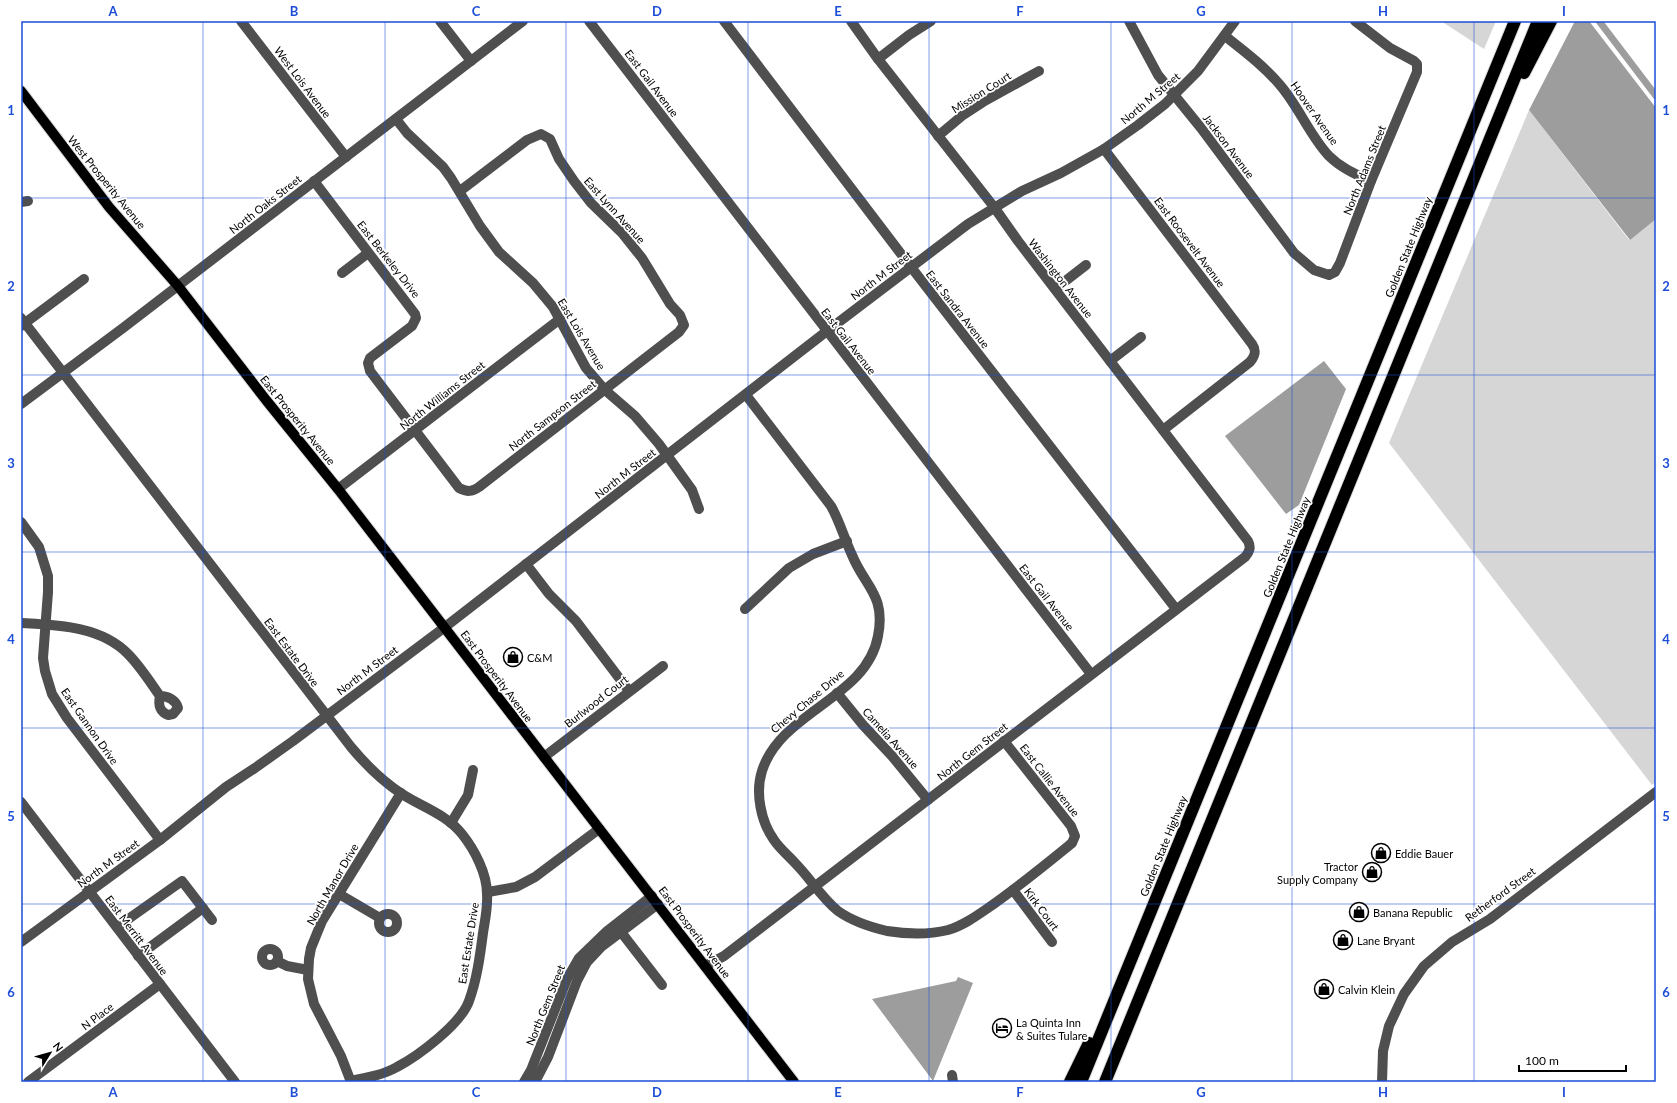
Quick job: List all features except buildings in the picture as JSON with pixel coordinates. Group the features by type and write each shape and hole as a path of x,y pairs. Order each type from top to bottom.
{"highway":[{"name":"Golden State Highway","path":"1081,1082 1515,21"},
{"path":"1105,1082 1538,21"},
{"path":"1510,89 1521,79 1551,21"},
{"path":"1070,1082 1096,1029 1115,999"}],"main road":[{"name":"West Prosperity Avenue","path":"21,91 109,207 178,286"},
{"name":"East Prosperity Avenue","path":"178,286 445,627 794,1082"}],"street":[{"name":"West Lois Avenue","path":"241,21 346,157"},
{"path":"440,21 471,61"},
{"name":"North Oaks Street","path":"21,404 178,286 523,21"},
{"name":"East Gail Avenue","path":"589,21 1091,674"},
{"name":"East Sandra Avenue","path":"724,21 911,268 1176,609"},
{"name":"Washington Avenue","path":"851,21 878,59 994,207 1248,541 1250,550"},
{"path":"878,59 909,35 931,21"},
{"name":"Jackson Avenue","path":"1129,21 1158,75 1237,175 1294,253 1304,263 1322,273"},
{"name":"North M Street","path":"21,942 160,840 226,787 255,768 445,627 968,224 1022,191 1061,173 1104,149 1138,125 1174,96 1198,71 1235,21"},
{"name":"North Adams Street","path":"1322,273 1328,275 1335,272 1340,263 1371,182 1417,72 1416,64 1411,59 1377,39 1355,21"},
{"name":"Hoover Avenue","path":"1225,36 1252,57 1280,84 1330,157 1352,173 1371,182"},
{"name":"Mission Court","path":"938,136 963,115 983,102 1039,71"},
{"name":"East Lois Avenue","path":"396,119 416,142 442,167 460,191 489,240 508,262 533,284 552,307 586,368 605,390 635,416 659,444 692,490 699,509"},
{"name":"East Lynn Avenue","path":"460,191 535,135 541,134 550,139 558,159 591,203 622,233 642,258 667,299 680,315 684,325"},
{"name":"East Roosevelt Avenue","path":"1104,149 1256,351 1250,362 1163,430"},
{"name":"East Berkeley Drive","path":"314,181 368,253 413,309 416,318 412,326 370,358 368,367 459,488 470,492"},
{"path":"342,273 368,253"},
{"path":"1055,289 1086,265"},
{"path":"22,322 84,279"},
{"name":"North Williams Street","path":"338,489 560,319"},
{"name":"East Estate Drive","path":"22,322 63,373 326,716 377,775 401,793 440,814 461,832 482,869 488,892 476,980 469,1002 460,1016 446,1031 420,1052 397,1067 385,1072 350,1081"},
{"name":"North Sampson Street","path":"470,492 479,487 680,332 684,325"},
{"path":"1110,361 1141,337"},
{"name":"Chevy Chase Drive","path":"746,395 831,506 839,520 852,555 875,594 878,606 879,621 878,636 874,650 867,662 851,682 785,733 774,746 761,772 760,786 762,812 766,826 774,840 800,867 828,901 840,912 868,926 902,933 920,934 947,930 966,922 1013,890 1072,843 1075,836"},
{"name":"East Gannon Drive","path":"21,522 39,547 45,562 48,576 43,658 45,671 52,694 67,718 160,840"},
{"path":"745,609 789,568 813,554 847,542"},
{"name":"North Gem Street","path":"705,966 724,956 1245,557 1250,550"},
{"path":"526,564 549,594 576,621 629,691"},
{"path":"21,623 46,624 80,629 106,637 128,653 160,696"},
{"name":"Burlwood Court","path":"544,757 663,666"},
{"name":"Camelia Avenue","path":"837,692 863,725 892,756 928,800"},
{"name":"East Callie Avenue","path":"1004,741 1071,826 1075,836"},
{"path":"451,823 468,795 473,770"},
{"name":"North Manor Drive","path":"350,1081 341,1056 314,1004 308,979 308,970 315,937 322,921 401,793"},
{"name":"Retherford Street","path":"1382,1082 1383,1051 1389,1026 1399,1003 1416,976 1432,959 1452,942 1490,919 1654,796"},
{"name":"East Merritt Avenue","path":"21,802 234,1082"},
{"path":"488,892 516,887 535,877 600,829"},
{"path":"116,927 182,881 212,920"},
{"name":"Kirk Court","path":"1013,890 1052,942"},
{"path":"339,894 380,918"},
{"name":"North Gem Street","path":"535,1082 548,1057 577,981 587,962 601,947 621,932 655,900"},
{"name":"North Gem Street","path":"524,1082 538,1055 567,979 579,958 606,932 655,900"},
{"path":"138,956 203,908"},
{"path":"621,932 662,986"},
{"path":"277,961 287,966 308,970"},
{"name":"N Place","path":"28,1082 160,984"}],"shaded area":[{"path":"1441,21 1496,21 1484,49"},
{"path":"1575,21 1589,21 1656,108 1656,219 1630,240 1529,110"},
{"path":"1529,110 1629,240 1656,219 1656,782 1652,785 1389,443"},
{"path":"1324,361 1346,389 1299,505 1286,514 1225,436"},
{"path":"958,977 973,983 933,1081 872,999 956,981"}],"waterway":[{"path":"1599,21 1656,96"}],"place":[{"name":"C&M","path":"513,657"},
{"name":"Eddie Bauer","path":"1381,853"},
{"name":"Tractor Supply Company","path":"1372,872"},
{"name":"Banana Republic","path":"1359,912"},
{"name":"Lane Bryant","path":"1343,940"},
{"name":"Calvin Klein","path":"1324,989"},
{"name":"La Quinta Inn & Suites Tulare","path":"1002,1028"}]}
